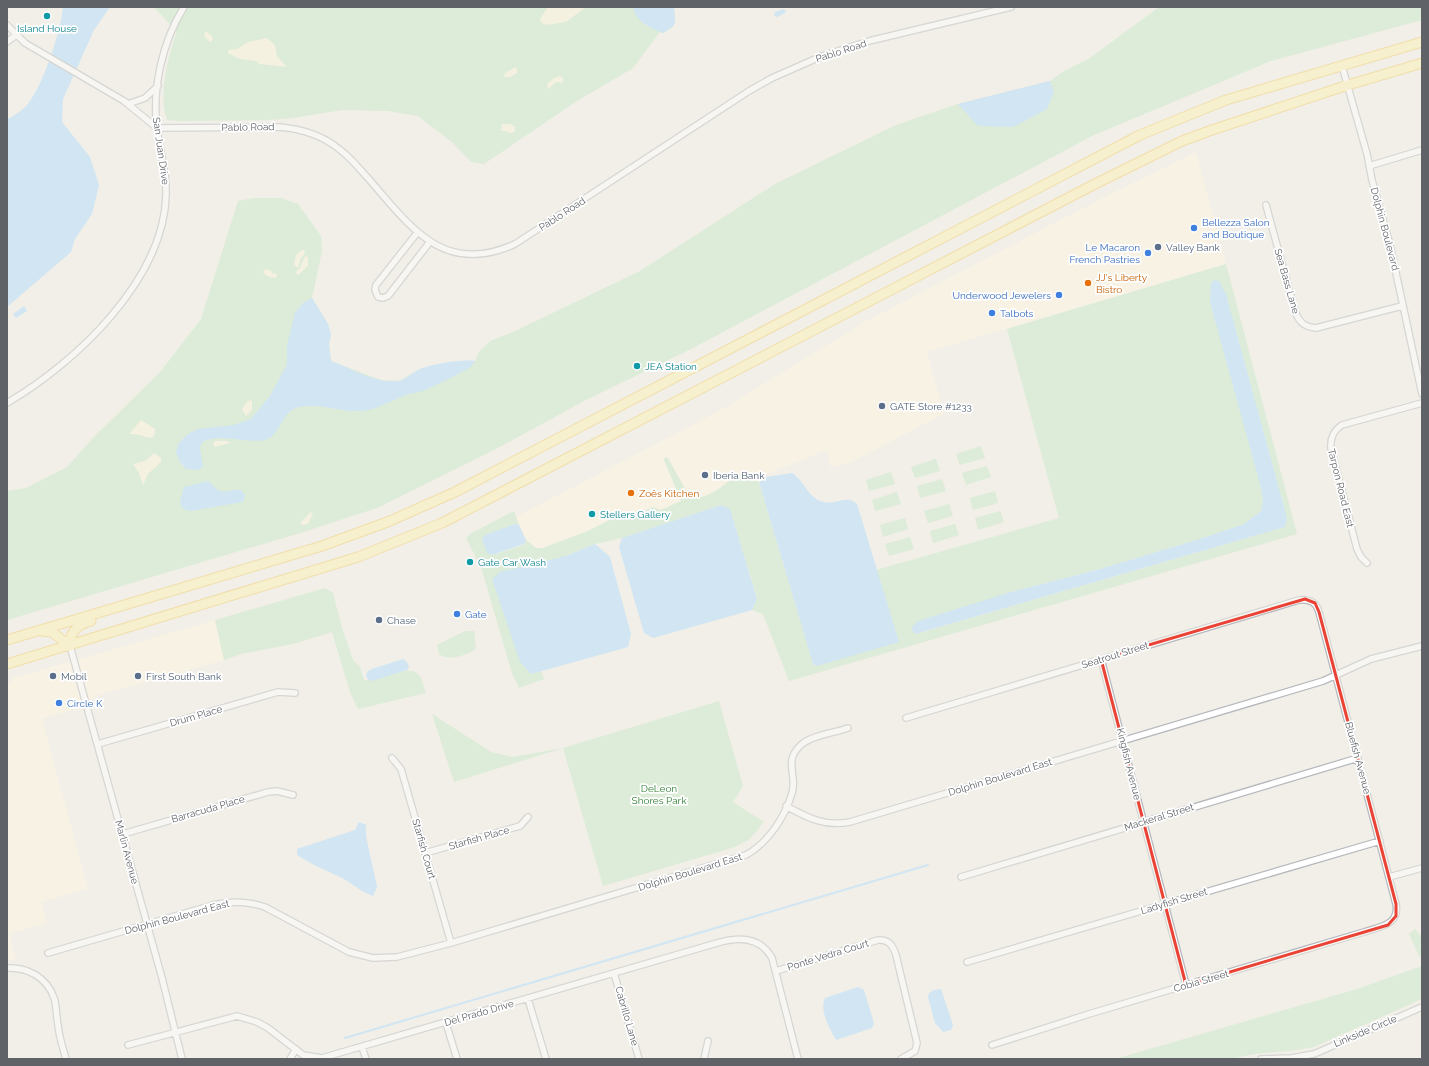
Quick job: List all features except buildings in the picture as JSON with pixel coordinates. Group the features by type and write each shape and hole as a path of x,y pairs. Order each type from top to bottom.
{"main road":[{"path":"7,640 322,546 379,526 419,509 1140,135 1226,100 1422,42"},
{"path":"7,664 331,566 402,540 442,523 1074,195 1182,141 1348,85 1422,64"},
{"path":"70,646 71,637 75,629 84,623 169,598 187,587"},
{"path":"37,631 52,632 70,646"}],"street":[{"name":"San Juan Drive","path":"7,403 43,378 81,347 117,308 142,272 158,239 165,212 166,182 157,128 158,86 166,47 172,30 184,7"},
{"name":"Pablo Road","path":"157,128 280,127 319,136 348,156 417,233 429,242 444,249 464,254 485,254 503,250 525,238 749,91 782,73 822,56 869,41 1011,7"},
{"path":"7,25 16,35 47,58 128,104 157,128"},
{"path":"7,42 16,35"},
{"name":"Dolphin Boulevard","path":"1342,66 1392,251 1402,306 1422,394"},
{"path":"128,104 145,98 158,86"},
{"path":"1369,166 1422,150"},
{"name":"Sea Bass Lane","path":"1266,205 1294,311 1300,322 1305,326 1316,328 1402,306"},
{"path":"417,233 376,286 375,290 378,297 383,298 388,296 429,242"},
{"name":"Tarpon Road East","path":"1367,563 1361,557 1357,549 1331,449 1331,437 1337,428 1342,425 1422,403"},
{"name":"Seatrout Street","path":"906,718 1299,600 1310,600 1315,603 1320,612"},
{"name":"Bluefish Avenue","path":"1320,612 1396,904"},
{"name":"Marlin Avenue","path":"70,646 123,834 182,1059"},
{"path":"1336,675 1371,659 1422,646"},
{"name":"Kingfish Avenue","path":"1101,660 1186,985"},
{"name":"Dolphin Boulevard East","path":"48,953 218,904 242,902 265,907 341,948 364,956 381,958 397,957 451,944 746,855 769,837 786,806 820,822 832,824 846,823 1322,681 1336,675"},
{"name":"Drum Place","path":"98,744 278,692 295,693"},
{"path":"786,806 792,792 791,762 798,748 809,740 848,728"},
{"name":"Starfish Court","path":"392,758 401,769 451,944"},
{"name":"Mackeral Street","path":"961,877 1358,758"},
{"name":"Barracuda Place","path":"123,834 268,792 277,791 293,795"},
{"name":"Starfish Place","path":"425,853 520,826 528,817"},
{"name":"Ladyfish Street","path":"967,962 1380,840"},
{"path":"1389,878 1422,868"},
{"name":"Cobia Street","path":"992,1045 1388,925 1396,916 1396,904"},
{"name":"Del Prado Drive","path":"128,1045 237,1016 257,1022 268,1028 309,1057 322,1058 728,940 739,939 756,942 764,947 772,958 776,970"},
{"name":"Ponte Vedra Court","path":"798,1059 776,970 878,940 890,943 896,955 917,1043 915,1051 901,1059"},
{"path":"7,968 30,972 44,981 50,989 54,998 58,1025 66,1059"},
{"name":"Cabrillo Lane","path":"614,973 639,1059"},
{"path":"528,999 546,1059"},
{"name":"Linkside Circle","path":"1261,1059 1297,1057 1314,1054 1422,1007"},
{"path":"446,1023 457,1059"},
{"path":"704,1059 708,1041"},
{"path":"362,1047 366,1059"},
{"path":"290,1059 296,1049"}],"highlighted area":[{"path":"1305,599 1315,603 1319,612 1396,904 1396,916 1388,925 1186,985 1101,659"}],"shaded area":[{"path":"1196,152 1226,264 927,352 944,414 851,462 831,468 827,450 752,480 738,474 718,491 700,498 690,498 668,458 665,457 681,501 660,510 653,507 542,548 536,548 526,540 516,517 719,411 868,320 1110,194"},
{"path":"215,620 224,660 96,696 77,708 42,719 88,889 41,902 47,923 9,934 16,959 7,960 7,686 13,678"}],"green space":[{"path":"154,7 674,7 674,24 672,28 663,33 660,32 633,68 577,101 484,164 471,162 453,143 418,116 388,111 342,110 293,118 268,120 167,120 164,110 165,76 170,52 177,32"},
{"path":"1159,7 1422,7 1422,20 1271,61 1094,135 691,349 584,401 494,450 377,508 300,533 7,620 7,491 26,488 67,467 92,439 161,371 201,319 238,201 254,198 281,198 298,204 321,236 322,251 312,298 328,324 331,335 329,344 331,361 381,380 399,381 420,369 439,364 475,361 479,352 490,341 513,332 640,271 775,184 896,125 958,104 1050,81 1064,71 1090,58"},
{"path":"1226,264 1297,534 789,681 763,614 752,610 757,598 730,509 721,505 622,538 595,544 566,556 531,674 541,671 544,679 519,688 512,673 481,567 466,538 470,534 514,511 519,525 515,524 485,535 492,555 524,545 526,540 536,548 542,548 588,531 625,512 631,517 653,507 661,510 681,501 664,460 665,457 668,458 690,498 711,494 738,474 759,482 813,664 899,642 876,570 1059,518 1007,329","holes":["1226,294 1286,518 1285,527 916,634 911,628 1011,592 1100,569 1203,538 1244,524 1261,511 1263,501 1261,488"]},
{"path":"981,446 985,458 960,465 956,454"},
{"path":"936,459 940,471 915,478 911,467"},
{"path":"987,466 991,477 966,485 962,473"},
{"path":"891,472 895,484 869,491 866,480"},
{"path":"942,479 946,491 920,498 917,486"},
{"path":"995,491 998,503 973,510 970,498"},
{"path":"897,492 901,504 875,511 872,500"},
{"path":"949,504 953,516 928,523 924,511"},
{"path":"1000,511 1004,522 978,530 975,518"},
{"path":"905,518 908,529 883,537 880,525"},
{"path":"955,524 959,535 933,543 930,531"},
{"path":"910,537 914,549 889,556 885,544"},
{"path":"325,588 333,593 342,628 353,660 360,667 364,680 371,680 403,671 410,671 416,673 421,678 426,693 358,709 350,692 332,632 293,644 241,654 224,660 215,620"},
{"path":"465,631 474,631 476,649 453,658 439,654 437,645"},
{"name":"DeLeon Shores Park","path":"719,701 743,786 733,802 764,822 750,839 735,847 603,886 563,748"},
{"path":"432,714 491,752 512,757 563,748 454,782"},
{"path":"1415,929 1422,937 1422,956 1419,956 1409,934"},
{"path":"1422,966 1422,999 1314,1047 1242,1056 1232,1059 1115,1059 1357,989"}],"sand":[{"path":"548,7 586,7 566,22 546,25 542,23 540,19"},
{"path":"205,32 212,36 213,40 210,42 204,36"},
{"path":"267,38 275,45 277,56 287,67 259,64 256,61 240,59 228,53 228,50 237,49 248,42"},
{"path":"517,68 517,73 510,77 504,77 505,73"},
{"path":"560,76 563,78 563,83 556,82 548,89 547,84 554,78"},
{"path":"502,124 510,124 515,127 515,131 511,133 501,131"},
{"path":"304,250 305,253 301,258 298,267 296,267 294,264 296,255"},
{"path":"305,256 308,257 308,266 298,275 296,273 297,270 300,268"},
{"path":"265,269 270,270 273,274 276,273 277,277 275,278 266,275 263,272"},
{"path":"252,400 252,410 246,416 242,409 248,401"},
{"path":"141,420 155,429 154,436 150,438 137,434 129,434"},
{"path":"214,441 228,441 230,443 215,447 213,444"},
{"path":"154,453 161,458 161,462 148,474 143,485 139,473 133,464 145,461"},
{"path":"311,512 313,514 308,524 301,525 301,522"}],"water":[{"path":"63,7 110,7 94,30 63,99 62,122 90,157 99,185 92,214 75,239 71,252 7,307 7,118 10,118 25,107 39,85 55,44"},
{"path":"633,7 674,7 675,21 673,26 663,33 648,26 637,17"},
{"path":"784,9 786,12 777,17 774,16 775,12"},
{"path":"1050,81 1054,92 1047,109 1013,127 978,126 958,104"},
{"path":"1214,280 1219,281 1226,294 1287,518 1285,527 915,634 911,628 918,621 1011,592 1100,569 1203,538 1244,524 1261,511 1263,501 1261,488 1210,302 1211,283"},
{"path":"312,298 328,324 331,335 329,344 331,361 364,375 381,380 398,381 420,369 432,365 455,361 475,361 471,367 437,385 364,411 351,411 319,406 304,406 291,411 274,434 265,440 249,441 225,438 209,439 202,442 200,448 203,466 199,470 186,469 180,462 176,453 178,444 188,434 198,429 234,425 251,419 270,396 287,364 287,345 295,313 303,303"},
{"path":"24,306 27,311 16,318 13,314"},
{"path":"792,473 800,480 810,494 819,500 828,503 849,500 857,504 899,642 817,666 813,664 759,482 767,477"},
{"path":"208,481 215,488 221,491 241,490 245,495 243,502 190,511 182,508 180,501 184,487"},
{"path":"721,505 730,509 757,599 752,610 653,638 644,633 619,547 622,538"},
{"path":"515,524 519,525 526,540 524,544 492,555 487,553 482,539 485,535"},
{"path":"595,544 610,557 631,634 628,647 531,674 520,662 492,579 500,572 566,556"},
{"path":"403,659 407,662 409,667 407,670 372,681 368,680 366,675 368,671"},
{"path":"359,822 366,825 366,836 377,887 373,896 297,855 297,849 355,830"},
{"path":"858,987 864,990 874,1023 872,1028 836,1040 824,1014 823,1008 825,998"},
{"path":"941,989 953,1025 951,1030 943,1032 935,1023 928,997 929,993 934,990"}],"waterway":[{"path":"345,1038 928,865"}],"place":[{"name":"Island House","path":"47,16"},
{"name":"Bellezza Salon and Boutique","path":"1194,228"},
{"name":"Valley Bank","path":"1158,247"},
{"name":"Le Macaron French Pastries","path":"1148,253"},
{"name":"JJ's Liberty Bistro","path":"1088,283"},
{"name":"Underwood Jewelers","path":"1059,295"},
{"name":"Talbots","path":"992,313"},
{"name":"JEA Station","path":"637,366"},
{"name":"GATE Store #1233","path":"882,406"},
{"name":"Iberia Bank","path":"705,475"},
{"name":"Zoës Kitchen","path":"631,493"},
{"name":"Stellers Gallery","path":"592,514"},
{"name":"Gate Car Wash","path":"470,562"},
{"name":"Gate","path":"457,614"},
{"name":"Chase","path":"379,620"},
{"name":"Mobil","path":"53,676"},
{"name":"First South Bank","path":"138,676"},
{"name":"Circle K","path":"59,703"}]}
